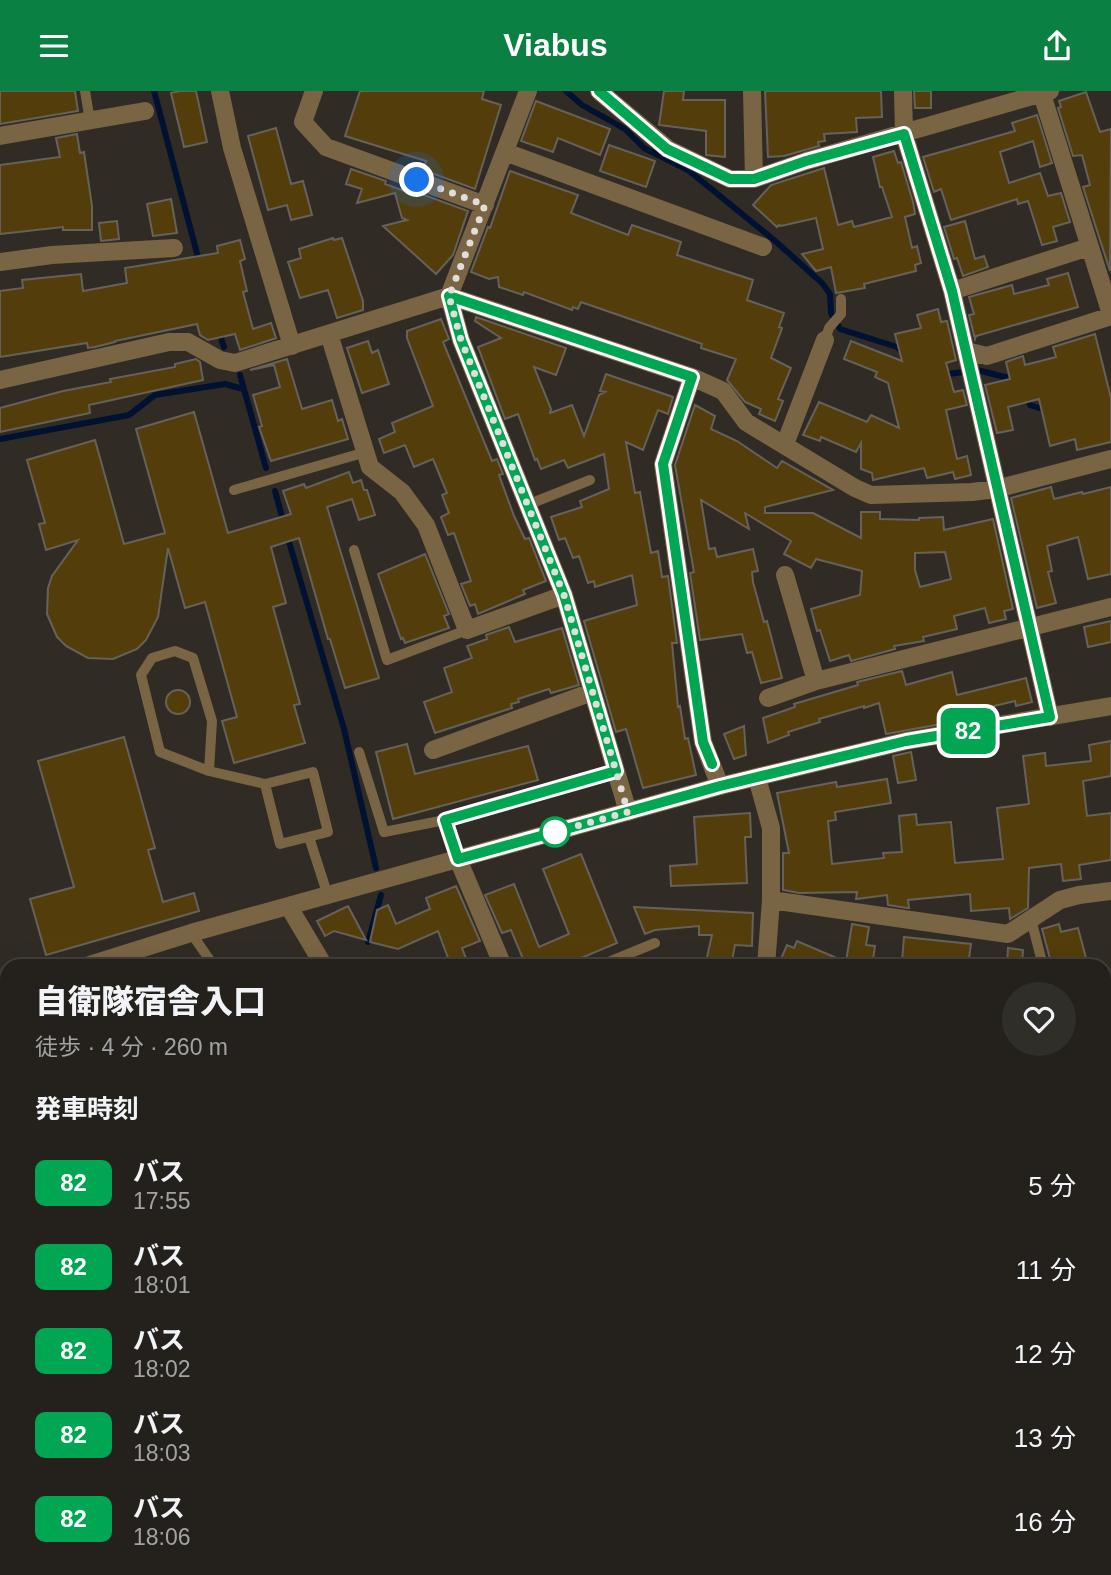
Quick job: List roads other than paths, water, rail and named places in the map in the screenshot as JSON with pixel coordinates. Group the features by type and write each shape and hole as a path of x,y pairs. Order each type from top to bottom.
{"street":[{"path":"220,91 232,148 292,345"},
{"path":"314,91 303,122 326,147 485,205"},
{"path":"528,91 449,296 461,340 564,595 628,812"},
{"path":"599,91 667,149 730,179 754,179 806,161 1044,92 1111,315 987,356 967,356"},
{"path":"752,91 754,179"},
{"path":"902,91 904,134 952,291 1050,717"},
{"path":"0,136 145,111"},
{"path":"505,152 763,247"},
{"path":"952,291 1089,247"},
{"path":"0,262 52,255 174,248"},
{"path":"0,380 169,342 188,342 220,360 236,363 449,296 692,377 723,391 746,422 871,495 996,489 1111,459"},
{"path":"329,334 370,467 402,492 426,525 467,630 564,595"},
{"path":"785,445 827,334"},
{"path":"692,377 663,464 703,742 720,786"},
{"path":"785,575 816,681"},
{"path":"768,698 816,681 1111,607"},
{"path":"433,750 592,692"},
{"path":"108,959 191,933 720,786 906,741 1111,706"},
{"path":"757,778 771,828 771,900 767,959"},
{"path":"458,859 500,959"},
{"path":"771,900 1008,935 1060,901 1079,895 1111,891"},
{"path":"289,907 320,959"}],"lane":[{"path":"85,91 90,121"},
{"path":"827,334 841,314 841,299"},
{"path":"234,490 366,452"},
{"path":"527,505 590,480"},
{"path":"354,550 387,660 467,630"},
{"path":"209,771 212,721 193,657 175,651 152,658 141,675 160,752 209,771 265,784 313,772 328,832 280,844 265,784"},
{"path":"359,752 384,832 445,820 616,771"},
{"path":"445,820 458,859"},
{"path":"309,837 328,896"},
{"path":"1031,919 1041,959"},
{"path":"191,933 209,959"},
{"path":"616,959 655,943"}],"waterway":[{"path":"154,91 199,261"},
{"path":"566,91 582,105 625,129 644,148 688,170 774,240 822,283 830,294 831,313 840,329 897,347 904,352"},
{"path":"218,329 224,347"},
{"path":"942,375 977,370 1017,380"},
{"path":"240,375 266,468"},
{"path":"0,439 129,415 155,395 225,384 243,389"},
{"path":"1026,394 1030,405 1039,408 1049,405"},
{"path":"275,491 284,524"},
{"path":"287,535 344,729 376,868"},
{"path":"368,942 381,895"}]}
